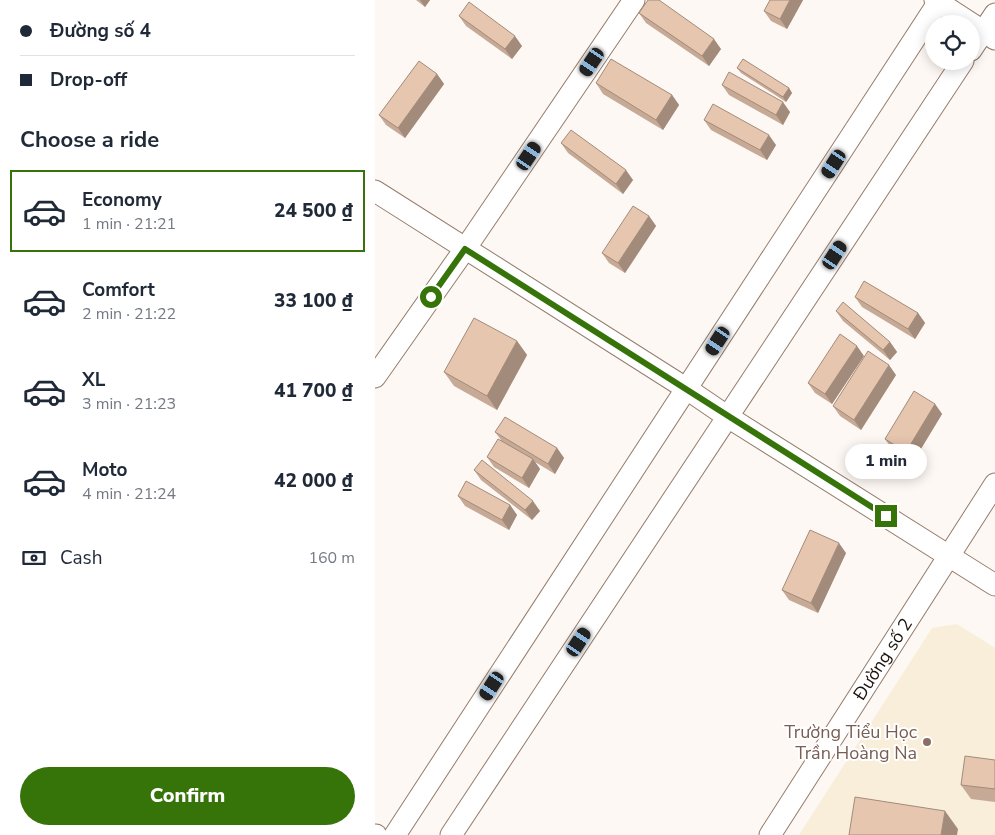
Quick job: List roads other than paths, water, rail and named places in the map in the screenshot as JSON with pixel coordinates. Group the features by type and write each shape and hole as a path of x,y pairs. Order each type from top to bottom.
{"street":[{"path":"375,377 465,249 634,0"},
{"path":"395,835 938,1 989,35 995,14"},
{"path":"451,835 957,70"},
{"path":"375,192 995,585"},
{"name":"Đường số 2","path":"770,835 995,484"}],"place":[{"name":"Trường Tiểu Học Trần Hoàng Na","path":"927,742"}]}
